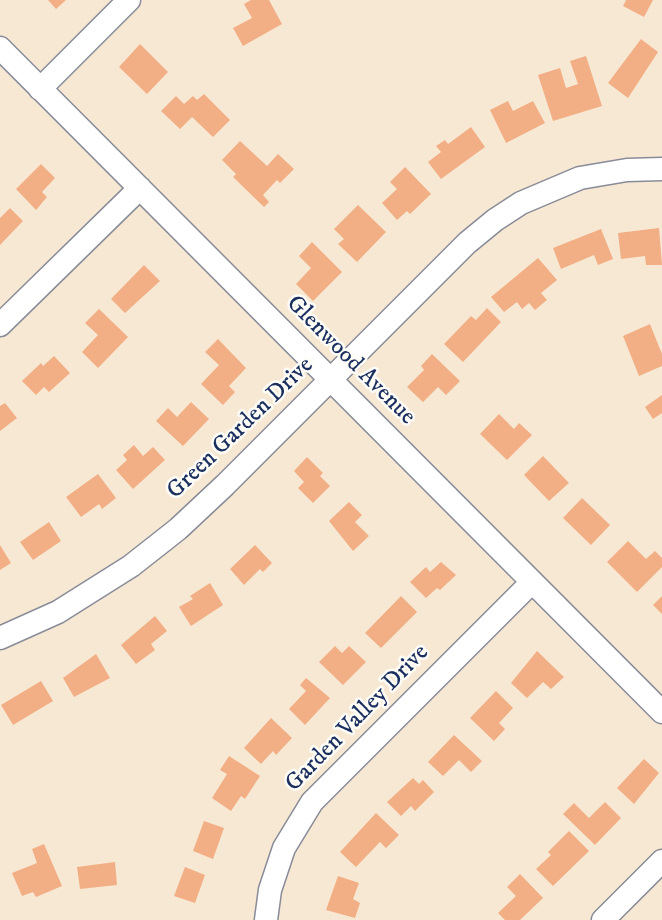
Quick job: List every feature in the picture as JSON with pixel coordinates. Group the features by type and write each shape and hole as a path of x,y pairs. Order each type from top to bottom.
{"street":[{"path":"40,88 129,0"},
{"name":"Glenwood Avenue","path":"0,48 662,712"},
{"name":"Green Garden Drive","path":"0,638 58,612 131,566 178,529 225,485 466,243 521,203 560,184 580,178 627,170 662,169"},
{"path":"0,325 140,188"},
{"name":"Garden Valley Drive","path":"266,920 270,890 280,859 312,802 532,582"},
{"path":"603,920 662,861"}],"building":[{"path":"48,0 66,0 56,9"},
{"path":"251,0 269,0 282,24 243,46 233,28 252,18 244,4"},
{"path":"626,0 653,0 644,17 623,6"},
{"path":"641,39 658,52 628,98 608,83"},
{"path":"140,44 168,72 147,94 119,67"},
{"path":"586,56 602,106 553,121 538,75 560,68 566,88 578,84 570,61"},
{"path":"204,94 230,120 213,137 192,117 180,129 161,111 176,96 184,104 193,96 197,100"},
{"path":"508,101 513,111 533,101 545,123 506,143 490,110"},
{"path":"471,127 485,147 441,179 428,162 441,152 436,146 445,140 448,144"},
{"path":"240,141 267,166 278,154 294,169 280,183 277,180 263,195 269,202 264,207 233,177 236,174 222,160"},
{"path":"41,164 55,178 42,192 47,197 36,210 16,189"},
{"path":"405,167 431,194 410,214 407,211 397,220 382,203 397,189 390,182"},
{"path":"358,205 386,232 357,262 338,244 344,239 334,229"},
{"path":"10,208 23,221 0,245 0,218"},
{"path":"659,228 662,265 646,265 645,256 621,259 618,233"},
{"path":"601,229 613,259 598,265 594,255 561,269 553,248"},
{"path":"312,242 342,272 313,301 296,284 311,268 299,256"},
{"path":"538,258 557,280 541,293 547,300 535,310 529,303 522,309 517,302 504,312 491,297"},
{"path":"144,265 160,281 125,313 111,299"},
{"path":"487,308 501,322 463,362 444,344 471,316 476,320"},
{"path":"99,309 128,337 98,368 82,352 98,335 85,323"},
{"path":"650,324 662,354 662,366 639,376 623,336"},
{"path":"218,339 246,368 229,386 235,392 223,405 201,384 219,365 205,352"},
{"path":"432,354 460,381 446,395 438,387 423,402 407,387 424,370 421,366"},
{"path":"54,356 70,373 49,392 44,387 36,395 22,381 41,363 43,366"},
{"path":"662,395 662,413 653,419 645,407"},
{"path":"191,402 209,419 183,446 156,421 168,408 177,417"},
{"path":"5,403 17,418 0,431 0,406"},
{"path":"499,414 514,429 519,423 532,435 507,460 480,434"},
{"path":"134,445 143,456 153,447 165,460 133,489 116,470 127,460 123,455"},
{"path":"543,456 569,483 549,501 524,475"},
{"path":"307,457 323,473 320,476 330,486 313,503 298,488 304,482 294,471"},
{"path":"98,474 116,498 102,509 99,504 81,517 66,497"},
{"path":"582,498 610,525 591,545 563,518"},
{"path":"349,502 362,515 355,522 369,536 353,551 329,521"},
{"path":"49,522 61,541 33,560 20,542"},
{"path":"628,541 646,559 655,551 662,558 662,567 637,592 607,562"},
{"path":"0,545 11,563 0,570"},
{"path":"255,545 272,563 263,572 260,569 244,585 230,569"},
{"path":"441,562 456,575 440,590 437,588 426,598 410,582 426,567 430,572"},
{"path":"210,583 223,605 191,626 179,607 193,599 190,596"},
{"path":"401,596 417,612 381,648 365,633"},
{"path":"662,596 662,614 653,605"},
{"path":"155,616 167,631 151,644 155,650 136,664 121,645"},
{"path":"335,646 342,653 349,646 366,662 343,685 319,662"},
{"path":"537,651 564,677 551,689 543,682 527,698 511,683"},
{"path":"96,654 110,678 74,697 63,678"},
{"path":"306,678 330,698 305,725 289,709 306,691 300,685"},
{"path":"41,681 53,701 13,725 1,705"},
{"path":"496,691 513,708 499,723 505,729 494,741 470,718"},
{"path":"271,718 292,738 276,755 273,751 261,764 244,748"},
{"path":"454,735 482,761 471,772 459,760 443,776 428,762"},
{"path":"229,756 260,776 245,799 241,796 231,811 212,798 227,774 220,770"},
{"path":"644,759 659,773 634,804 617,788"},
{"path":"413,778 419,784 423,780 434,792 415,811 411,806 401,816 387,802"},
{"path":"605,802 621,818 595,845 563,814 574,803 589,818"},
{"path":"376,813 399,835 386,848 380,842 356,867 340,852"},
{"path":"204,821 224,828 213,859 193,851"},
{"path":"569,831 589,851 553,886 536,869 551,855 548,852"},
{"path":"44,844 62,886 36,897 33,892 22,896 12,873 37,863 32,849"},
{"path":"115,862 117,885 80,889 77,867"},
{"path":"185,867 205,875 195,903 174,896"},
{"path":"520,874 543,898 520,920 505,920 498,913 516,896 507,887"},
{"path":"338,876 359,883 353,899 360,903 355,918 326,910"}]}
